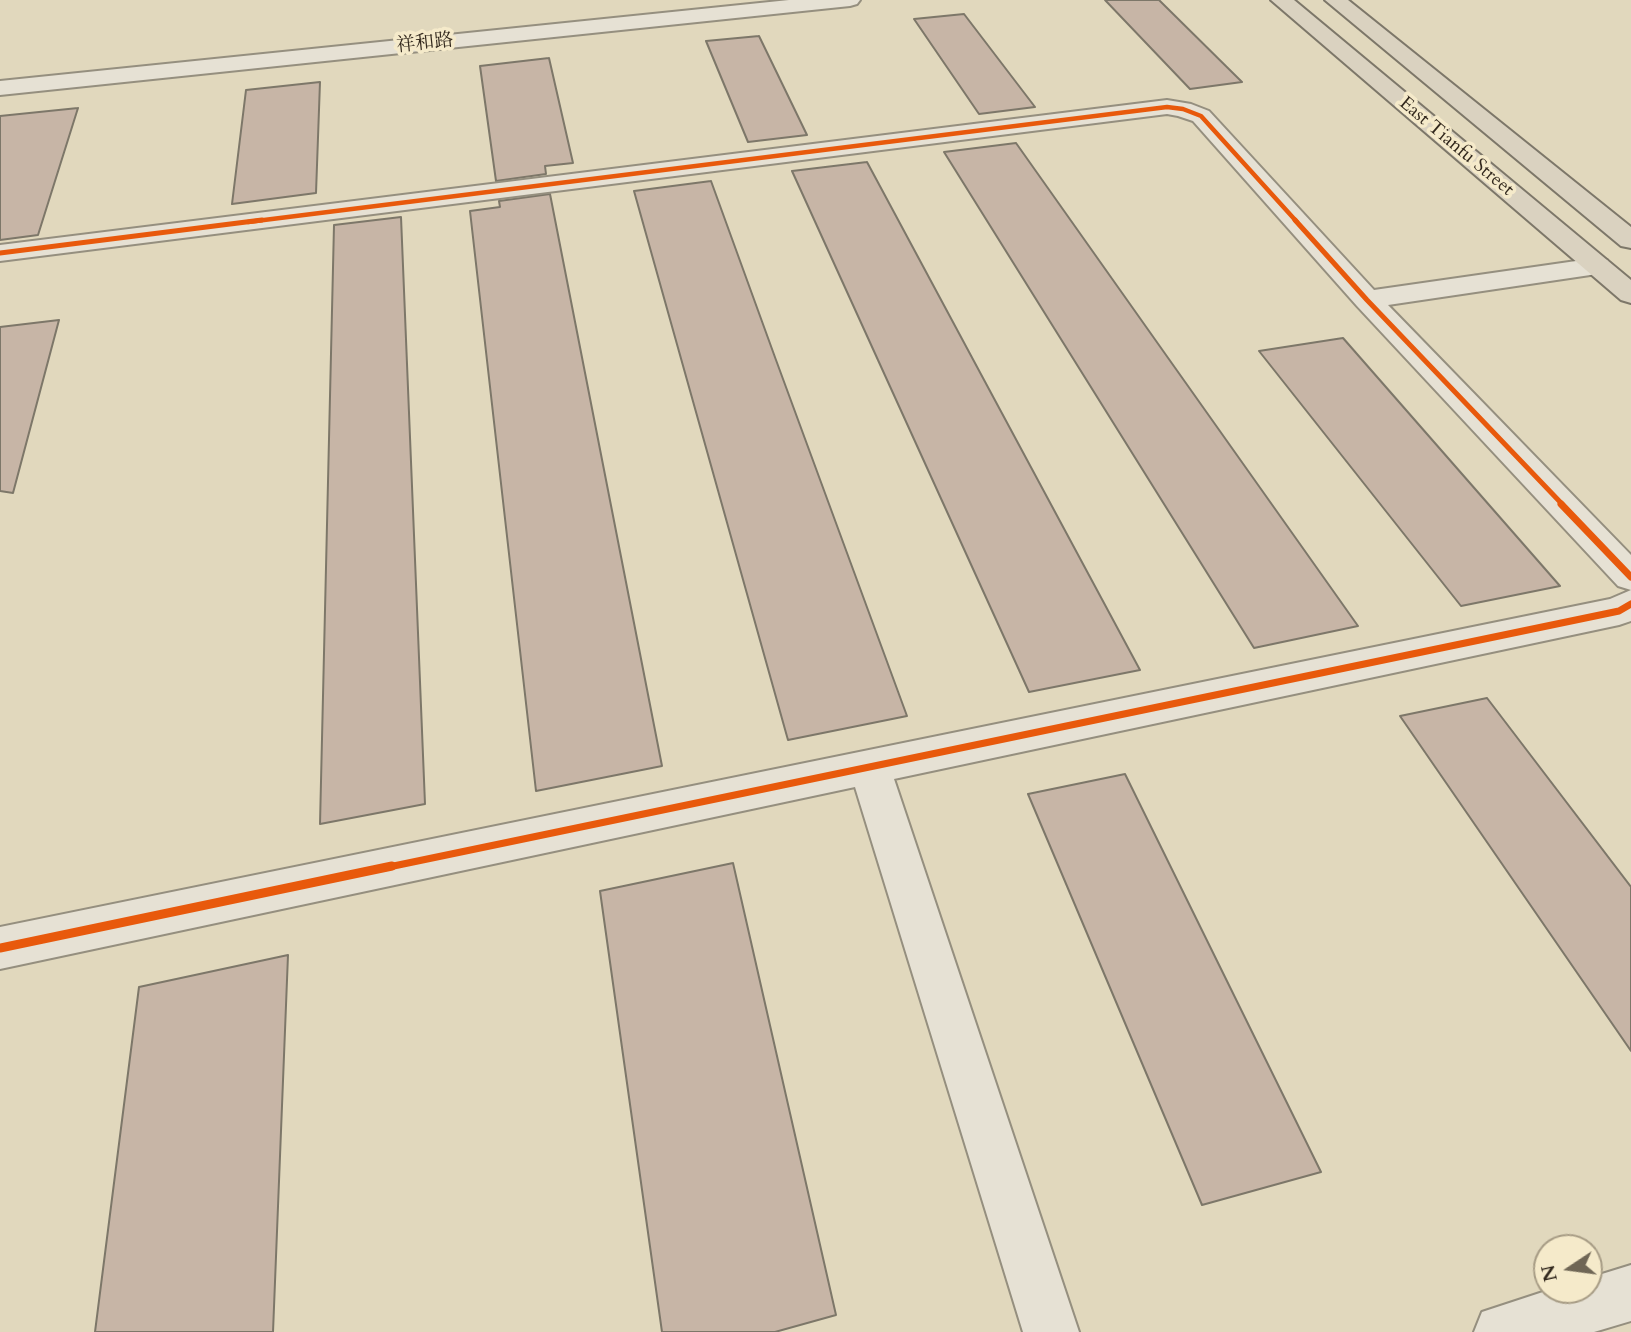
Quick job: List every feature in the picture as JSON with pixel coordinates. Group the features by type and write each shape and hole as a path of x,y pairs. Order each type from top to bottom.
{"main road":[{"name":"East Tianfu Street","path":"1281,0 1631,294"},
{"name":"East Tianfu Street","path":"1335,0 1631,240"}],"street":[{"name":"祥和路","path":"0,88 850,0"},
{"path":"0,253 1167,107 1183,109 1201,117 1367,300 1631,577"},
{"path":"1367,300 1597,266"},
{"path":"0,948 1619,611 1631,604"},
{"path":"869,767 1051,1332"},
{"path":"1502,1332 1631,1293"}],"building":[{"path":"1105,0 1159,0 1242,82 1190,89"},
{"path":"964,14 1035,107 979,114 914,19"},
{"path":"759,36 807,135 748,142 706,41"},
{"path":"549,58 573,163 545,166 546,174 496,181 480,66"},
{"path":"320,82 316,193 232,204 246,90"},
{"path":"78,108 38,235 0,240 0,116"},
{"path":"1016,143 1358,626 1254,648 944,152"},
{"path":"867,162 1140,670 1029,692 792,171"},
{"path":"711,181 907,716 788,740 634,191"},
{"path":"550,194 662,766 536,791 470,211 500,207 499,201"},
{"path":"401,217 425,804 320,824 334,225"},
{"path":"59,320 13,493 0,491 0,327"},
{"path":"1343,338 1560,586 1461,606 1259,351"},
{"path":"1487,698 1631,887 1631,1051 1400,716"},
{"path":"1125,774 1321,1172 1202,1205 1028,794"},
{"path":"733,863 836,1315 775,1332 662,1332 600,891"},
{"path":"288,955 273,1332 95,1332 139,987"}],"cycle path":[{"path":"0,253 1167,107 1183,109 1201,116 1367,300 1631,577"},
{"path":"0,948 1619,611 1631,604"}]}
